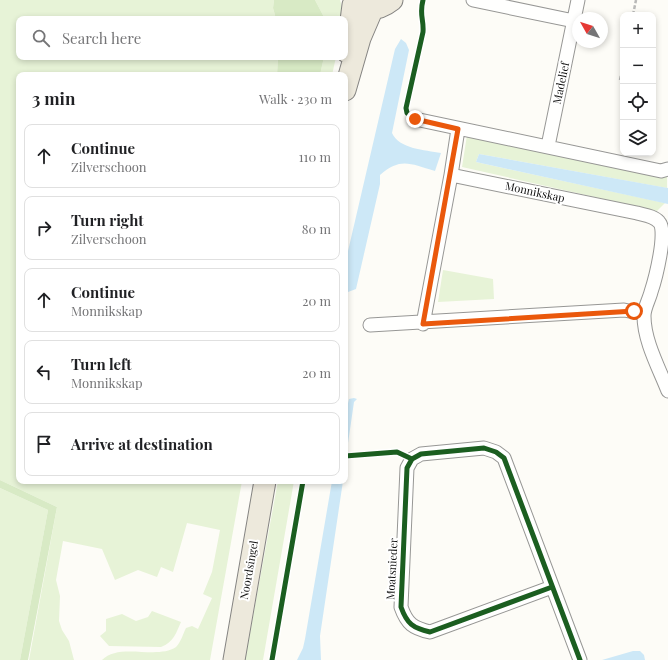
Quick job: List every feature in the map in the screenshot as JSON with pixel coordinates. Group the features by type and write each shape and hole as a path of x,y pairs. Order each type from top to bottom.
{"main road":[{"path":"357,5 382,7 392,0"},
{"path":"348,58 357,5"},
{"path":"348,80 360,38 357,5"},
{"path":"346,72 348,60"},
{"name":"Noordsingel","path":"234,660 264,484"}],"street":[{"path":"472,0 572,21"},
{"name":"Madelief","path":"576,12 578,0"},
{"name":"Madelief","path":"548,146 572,31"},
{"path":"415,119 661,171 668,169"},
{"path":"423,324 451,175 458,129"},
{"name":"Monnikskap","path":"451,175 637,213 658,220 662,225 664,232 664,254"},
{"path":"664,254 644,314 645,329 668,391"},
{"path":"370,325 423,324 624,310 644,314"},
{"name":"Moatsnieder","path":"552,587 430,632 416,629 405,619 401,607 407,468 412,459 421,454 484,448 496,452 504,458 579,659"}],"path":[{"path":"634,12 636,0"}],"green space":[{"path":"0,0 274,0 273,8 275,16 16,16 16,60 278,60 277,72 16,72 16,484 241,484 210,660 102,660 109,655 118,652 168,651 178,645 186,628 192,626 198,629 212,598 203,594 212,572 220,530 187,523 173,572 161,567 157,577 138,570 115,580 102,549 63,541 56,580 60,596 59,621 62,630 69,641 74,660 29,660 57,507 0,480"},
{"path":"274,0 315,0 323,16 275,16 273,8"},
{"path":"315,0 340,0 344,16 323,16"},
{"path":"278,60 323,60 321,72 277,72"},
{"path":"323,60 335,60 333,72 321,72"},
{"path":"467,135 667,172 667,188 479,154 476,162 665,203 657,211 462,167"},
{"path":"443,270 493,279 494,299 438,302"},
{"path":"0,480 57,507 28,660 20,660 48,510 0,488"},
{"path":"277,484 293,484 263,660 245,660"},
{"path":"0,488 48,510 20,660 0,660"},
{"path":"152,611 181,622 172,640 161,647 109,646 100,636 106,631 106,619 122,614 136,621 148,617"}],"water":[{"path":"401,39 406,43 409,50 392,133 395,138 406,146 441,153 435,171 412,164 400,164 387,169 380,175 380,184 356,289 348,292 348,251 395,49"},
{"path":"479,154 668,188 668,204 476,162"},
{"path":"349,399 357,399 354,402 348,443 348,403"},
{"path":"331,484 343,484 320,636 321,660 297,660 303,648"},
{"path":"633,651 640,651 644,655 645,660 602,660"}],"cycle path":[{"path":"415,119 407,113 406,108 423,32 421,10 423,0"},
{"path":"552,587 430,632 419,629 411,624 406,618 401,607 407,468 412,459 421,454 484,448 496,452 504,458 580,660"},
{"path":"348,456 397,452 412,459"},
{"path":"272,660 302,484"}],"route":[{"path":"415,119 458,129 451,175 423,324 624,310 634,311"}]}
